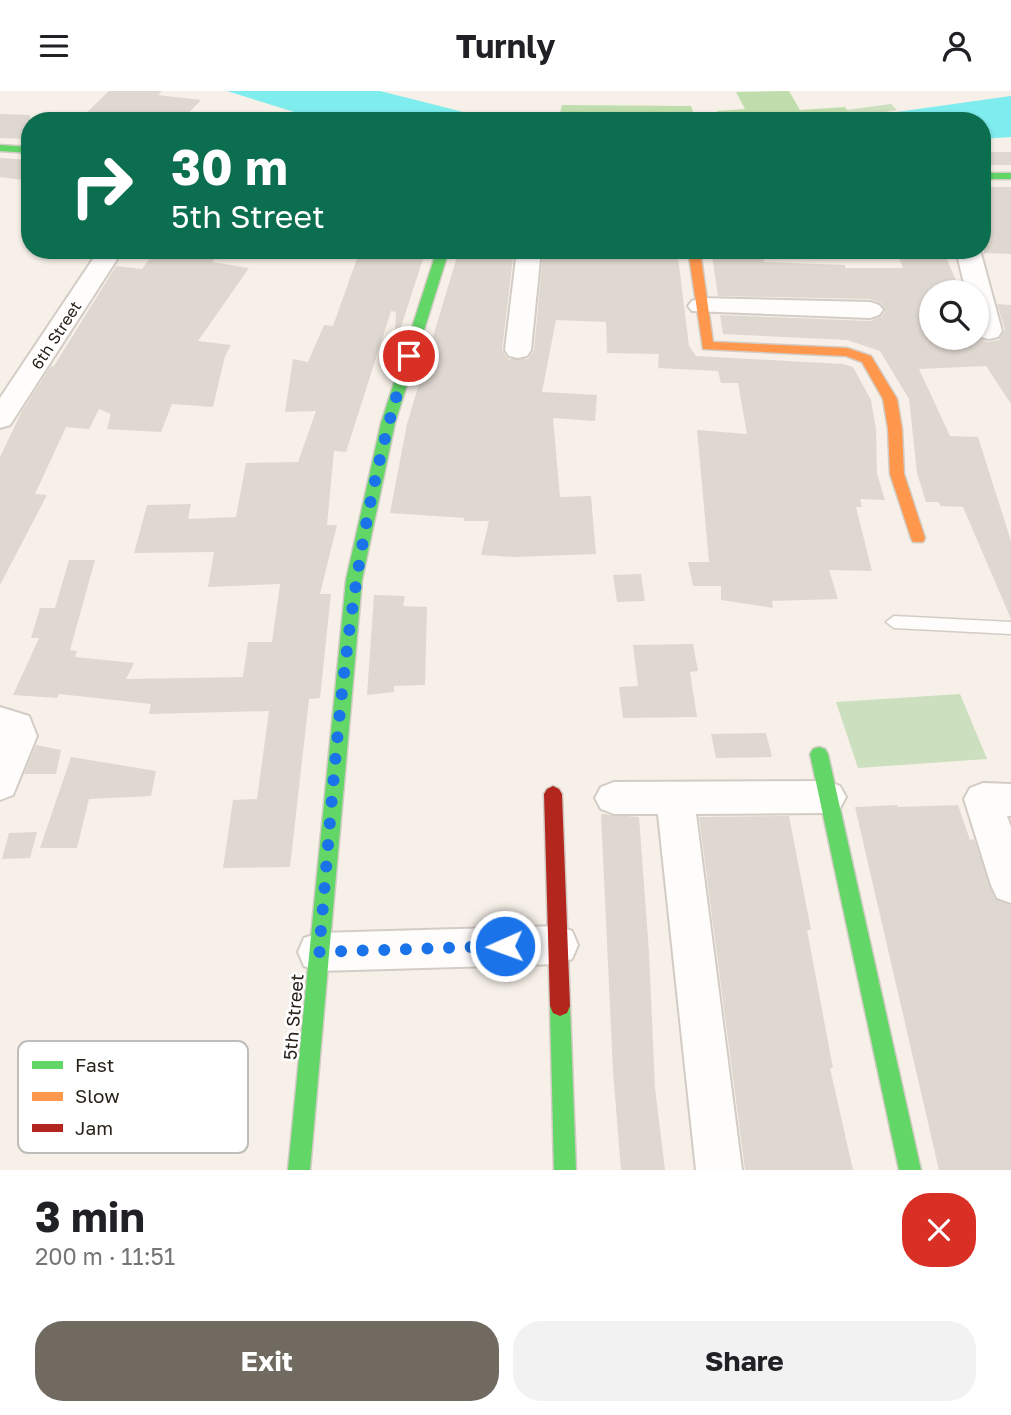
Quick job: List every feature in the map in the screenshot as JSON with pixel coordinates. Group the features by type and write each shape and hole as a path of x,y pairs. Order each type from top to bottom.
{"street":[{"path":"0,148 21,149"},
{"path":"991,176 1011,176"},
{"name":"6th Street","path":"0,419 105,259"},
{"name":"5th Street","path":"299,1170 354,580 388,423 440,259"},
{"path":"518,350 528,259"},
{"path":"695,259 704,341 707,346 847,352 867,359 890,400 895,429 897,474 918,538"},
{"path":"970,259 976,280"},
{"path":"701,306 870,310"},
{"path":"0,371 30,374"},
{"path":"0,721 16,726 19,736 0,784"},
{"path":"819,754 910,1170"},
{"path":"553,794 565,1170"},
{"path":"676,797 719,1170"},
{"path":"614,798 827,797"},
{"path":"997,799 1011,884"},
{"path":"319,952 558,945"}],"lane":[{"path":"894,622 1011,628"}],"green space":[{"path":"789,91 800,110 845,107 848,111 717,112 745,109 736,92"},
{"path":"891,104 897,110 885,112 831,112"},
{"path":"562,105 691,106 693,112 560,112"},
{"path":"960,694 987,759 858,768 836,702"}],"water":[{"path":"227,91 380,91 463,112 294,112"},
{"path":"1011,96 1011,137 991,138 991,112 896,112"}],"building":[{"path":"109,91 162,91 158,95 201,100 190,112 87,112"},
{"path":"0,114 21,115 21,139 0,138"},
{"path":"991,152 1011,152 1011,165 991,165"},
{"path":"0,158 21,159 21,180 0,177"},
{"path":"991,187 1011,187 1011,254 991,253"},
{"path":"149,259 214,259 212,262 249,268 198,341 231,345 225,356 213,407 172,404 161,432 107,429 111,414 99,409 89,429 66,427 35,494 47,495 0,585 0,457 22,411 51,366 54,366 116,266 142,269"},
{"path":"357,259 423,259 394,348 396,312 391,311 346,452 334,451 327,525 337,525 320,594 331,594 320,698 309,699 290,867 223,868 233,800 257,799 269,711 149,714 151,704 59,694 57,698 13,695 39,638 31,638 40,608 55,608 69,560 95,560 70,650 77,651 75,657 134,663 126,679 243,677 248,642 272,642 280,584 208,587 214,552 134,553 147,505 191,504 188,519 236,517 246,463 298,462 316,411 285,412 293,359 308,362 324,325 333,326"},
{"path":"456,259 513,259 502,350 508,359 528,359 534,350 542,259 678,259 689,346 696,356 843,364 853,367 871,400 876,429 877,474 885,500 860,499 862,507 856,507 872,571 829,570 838,599 772,601 773,608 721,600 721,586 693,586 688,562 709,562 697,430 747,434 738,383 721,383 718,371 658,368 659,354 607,353 606,322 556,320 542,392 597,395 595,421 553,418 560,497 591,496 596,554 516,557 481,555 489,521 390,513 407,424"},
{"path":"712,259 763,259 764,262 845,265 845,268 903,268 900,259 947,259 956,280 919,280 919,350 989,350 989,342 999,340 1005,330 997,304 1011,305 1011,404 986,366 919,369 950,436 978,437 1011,541 1011,619 963,507 926,502 917,473 909,399 880,351 847,340 723,334 720,315 870,321 885,312 881,303 870,299 718,296"},
{"path":"641,574 645,601 617,602 613,575"},
{"path":"374,595 405,596 403,606 427,607 425,685 394,686 394,692 367,695"},
{"path":"693,644 698,671 690,672 697,717 623,718 619,687 638,686 633,645"},
{"path":"766,733 772,757 716,758 711,734"},
{"path":"36,745 61,750 56,774 24,774"},
{"path":"71,757 156,771 151,796 89,799 77,848 40,848"},
{"path":"958,805 970,840 974,839 995,899 1011,905 1011,1170 939,1170 855,807"},
{"path":"601,814 639,817 655,1088 665,1170 621,1170 613,1071"},
{"path":"789,816 811,930 807,930 833,1068 830,1068 853,1170 745,1170 699,817"},
{"path":"37,832 30,858 2,859 9,833"}],"traffic: fast":[{"path":"0,148 21,149"},
{"path":"991,176 1011,176"},
{"path":"299,1170 354,580 388,423 440,259"},
{"path":"819,754 910,1170"},
{"path":"560,1006 565,1170"}],"traffic: slow":[{"path":"695,259 707,346 847,352 867,359 890,399 895,429 897,474 918,538"}],"traffic: jam":[{"path":"553,794 560,1006"}],"route":[{"path":"409,356 388,423 354,580 319,952 505,946"}]}
